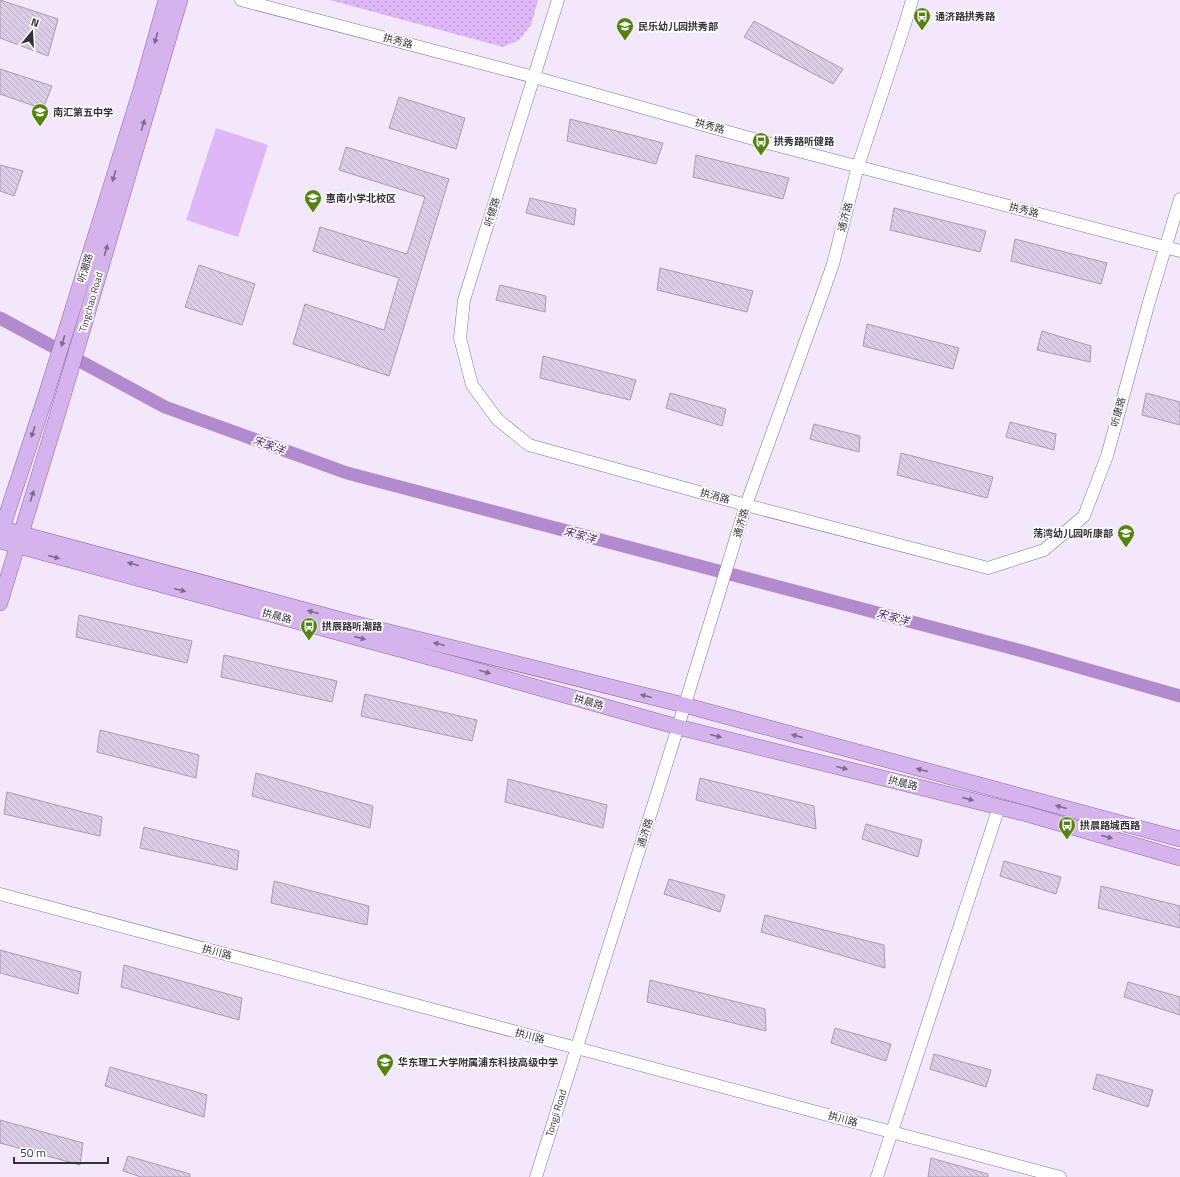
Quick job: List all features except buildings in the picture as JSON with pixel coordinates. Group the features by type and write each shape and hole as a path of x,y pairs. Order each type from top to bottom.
{"main road":[{"name":"听潮路","path":"0,533 46,395 142,86 166,0"},
{"name":"Tingchao Road","path":"0,603 61,403 180,0"},
{"name":"拱晨路","path":"0,533 19,540 678,727 999,807 1180,858"},
{"name":"拱晨路","path":"19,540 684,706 1180,839"}],"street":[{"name":"拱秀路","path":"241,0 534,77 764,142 1180,251"},
{"name":"听健路","path":"497,419 472,384 460,338 464,300 558,0"},
{"name":"通济路","path":"576,1049 739,533 746,505 832,264 858,166 912,0"},
{"name":"听康路","path":"988,568 1044,550 1084,516 1107,456 1130,367 1180,199"},
{"name":"拱涓路","path":"497,419 529,445 746,505 988,568"},
{"path":"877,1177 999,807"},
{"name":"拱川路","path":"0,894 1060,1177"},
{"name":"Tongji Road","path":"536,1177 576,1049"}],"shaded area":[{"path":"330,0 538,0 531,25 519,40 503,47"},
{"path":"216,128 268,145 238,237 186,220"}],"waterway":[{"name":"宋家洋","path":"0,318 165,407 347,473 1026,652 1180,696"}],"place":[{"name":"通济路拱秀路","path":"922,31"},
{"name":"民乐幼儿园拱秀部","path":"625,41"},
{"name":"南汇第五中学","path":"40,127"},
{"name":"拱秀路听健路","path":"761,156"},
{"name":"惠南小学北校区","path":"313,213"},
{"name":"荡湾幼儿园听康部","path":"1126,548"},
{"name":"拱辰路听潮路","path":"309,641"},
{"name":"拱晨路城西路","path":"1067,840"},
{"name":"华东理工大学附属浦东科技高级中学","path":"385,1077"}]}
